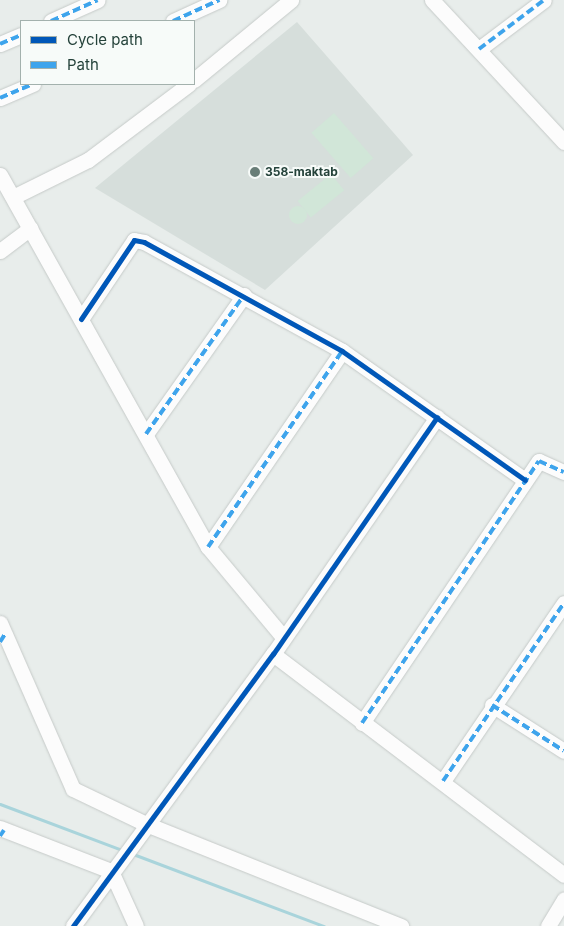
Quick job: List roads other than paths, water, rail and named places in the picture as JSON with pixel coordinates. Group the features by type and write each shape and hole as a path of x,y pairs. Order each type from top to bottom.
{"street":[{"path":"53,20 98,0"},
{"path":"175,20 219,0"},
{"path":"195,79 291,0"},
{"path":"432,0 564,142"},
{"path":"479,49 544,0"},
{"path":"0,44 20,35"},
{"path":"0,98 30,85"},
{"path":"13,197 88,160 188,85"},
{"path":"0,174 208,546 283,638"},
{"path":"0,251 30,228"},
{"path":"81,320 134,240 244,295 342,351 525,480"},
{"path":"146,434 244,295"},
{"path":"208,546 342,351"},
{"path":"73,926 129,846 272,654 437,417"},
{"path":"362,723 539,461 564,472"},
{"path":"443,781 492,705 562,612"},
{"path":"2,633 73,789 146,824 401,926"},
{"path":"272,654 564,874"},
{"path":"492,705 564,750"},
{"path":"1,831 111,871 136,926"},
{"path":"548,926 564,899"}],"waterway":[{"path":"0,804 122,850"},
{"path":"133,854 324,926"}],"place":[{"name":"358-maktab","path":"255,172"}]}
